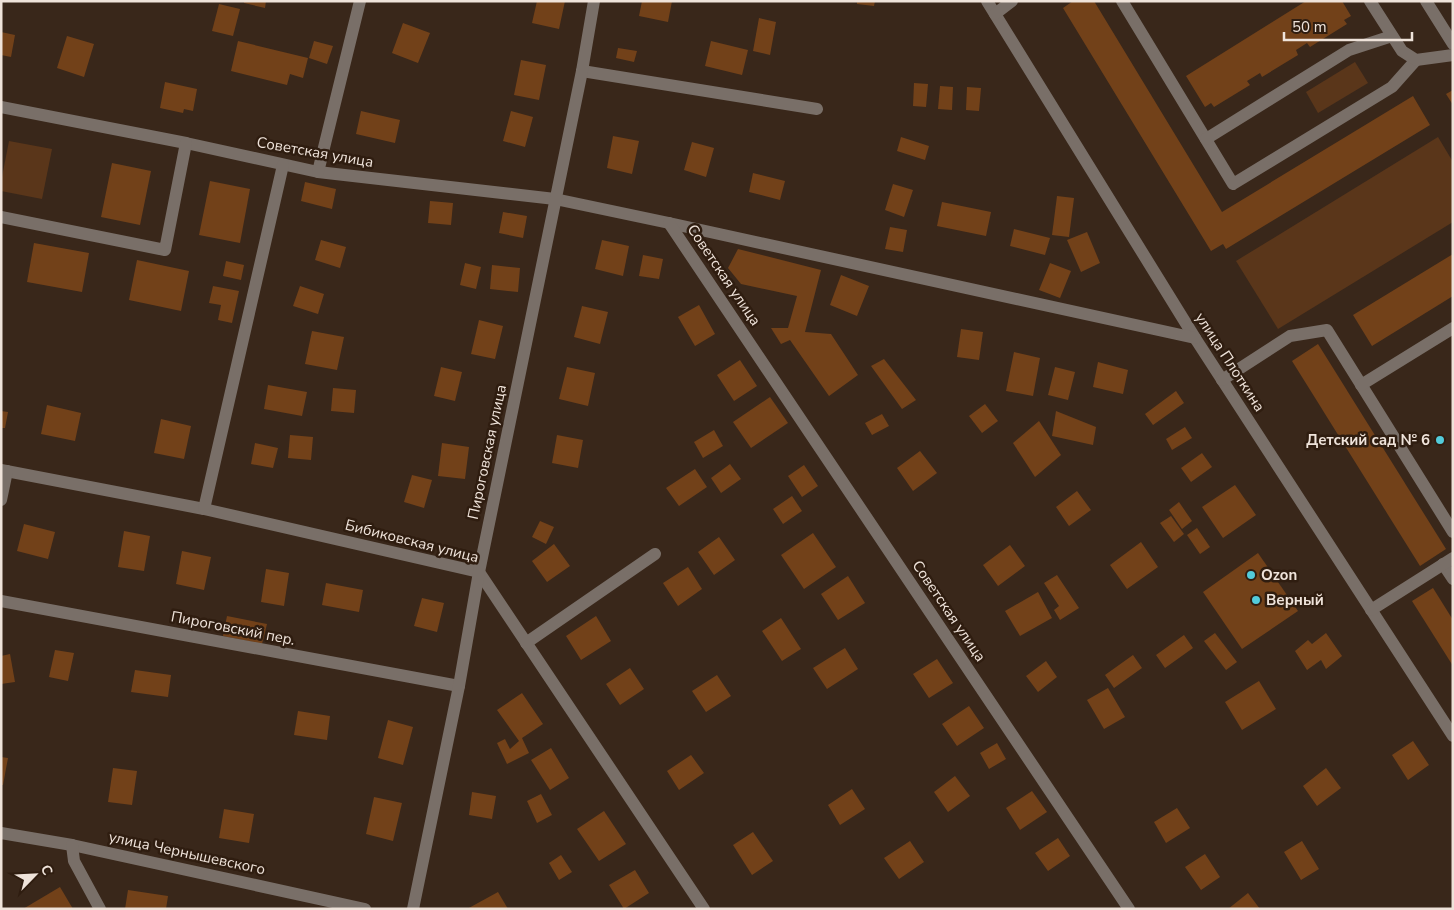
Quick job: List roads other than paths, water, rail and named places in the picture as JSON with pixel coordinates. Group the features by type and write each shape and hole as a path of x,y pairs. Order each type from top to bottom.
{"street":[{"path":"318,172 360,1"},
{"name":"Пироговская улица","path":"414,909 459,686 479,572 582,71 594,1"},
{"name":"улица Плоткина","path":"987,1 1194,338 1453,736"},
{"path":"995,14 1012,1"},
{"path":"1122,1 1233,184 1392,87 1416,60"},
{"path":"1370,1 1402,52 1416,60 1453,55"},
{"path":"1426,1 1453,44"},
{"path":"1206,139 1349,50 1392,36"},
{"path":"582,71 817,109"},
{"name":"Советская улица","path":"1,107 186,143 318,172 555,199 669,223 1129,909"},
{"path":"1,217 165,250 186,143"},
{"path":"204,509 284,165"},
{"path":"669,223 1194,338"},
{"path":"1361,385 1453,328"},
{"path":"1222,380 1290,336 1327,330 1453,532"},
{"path":"1,500 4,470"},
{"name":"Бибиковская улица","path":"4,470 204,509 479,572 704,909"},
{"path":"526,643 654,554"},
{"path":"1371,610 1448,561 1453,579"},
{"name":"Пироговский пер.","path":"1,601 459,686"},
{"name":"улица Чернышевского","path":"1,833 72,845 365,909"},
{"path":"72,845 74,861 100,909"}],"place":[{"name":"Детский сад № 6","path":"1440,440"},
{"name":"Ozon","path":"1251,575"},
{"name":"Верный","path":"1256,600"}]}
